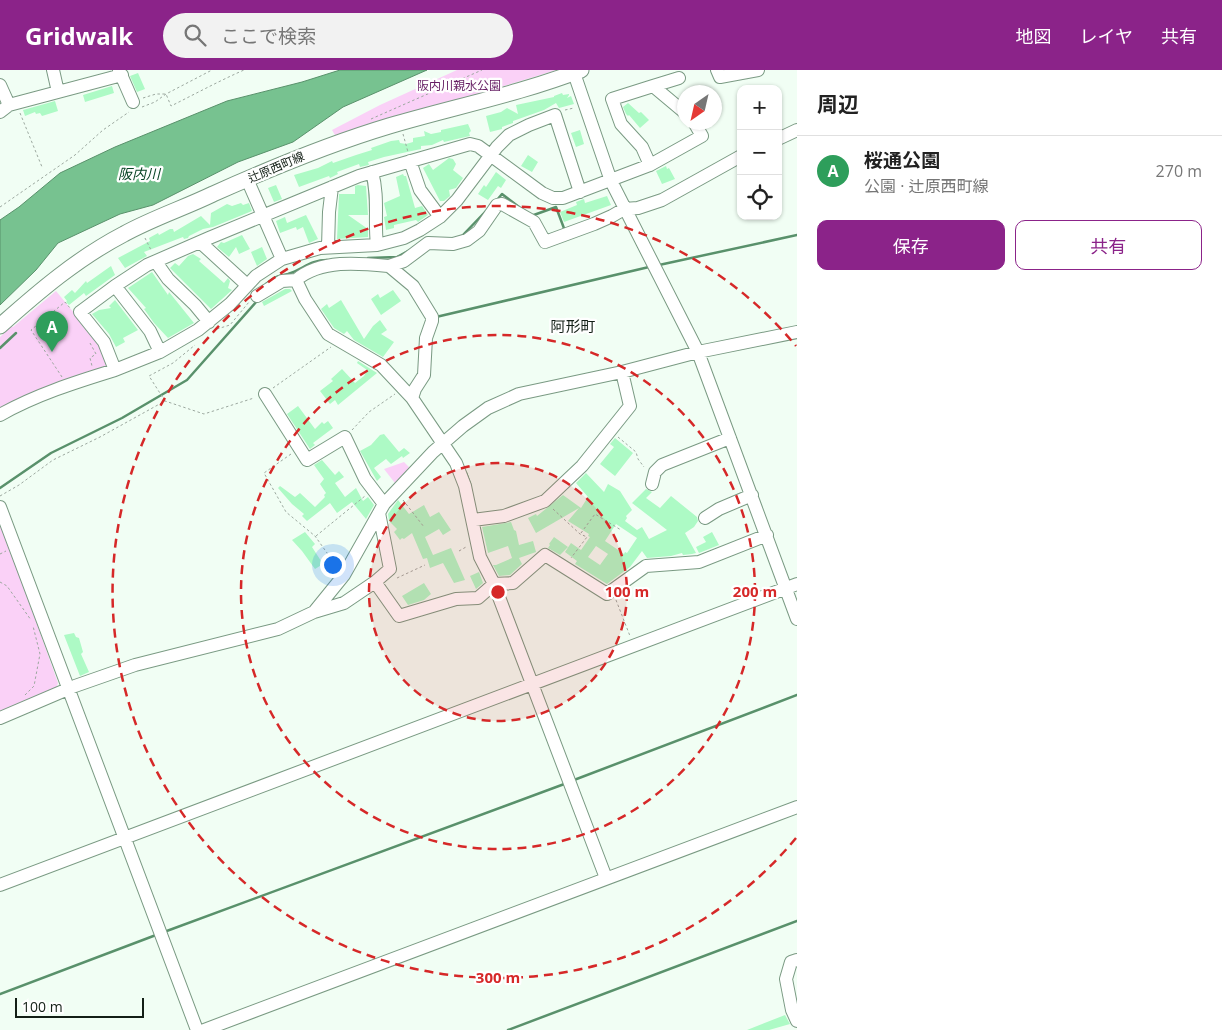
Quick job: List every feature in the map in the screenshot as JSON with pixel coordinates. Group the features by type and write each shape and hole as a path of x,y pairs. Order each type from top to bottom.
{"main road":[{"name":"辻原西町線","path":"0,326 61,274 123,234 247,179 336,142 467,104 524,90 578,71"}],"street":[{"path":"52,70 58,92"},
{"path":"717,70 720,77 758,70"},
{"path":"578,71 610,181 698,352 767,535 791,587 797,619"},
{"path":"0,85 8,107 121,73 137,106"},
{"path":"650,165 642,148 621,124 612,99 679,78"},
{"path":"653,86 677,106"},
{"path":"0,415 28,401 160,352 198,330 210,327 247,285 263,271 282,259 328,247 377,245 404,238 420,230 440,217 457,200 491,155 509,135 520,128 555,115 580,192"},
{"path":"115,370 104,342 80,312 114,286 147,265 263,215 372,172 470,144 478,146 542,193 553,198 563,198 650,165 702,136 699,130"},
{"path":"782,136 797,130"},
{"path":"255,298 282,280 296,280 307,272 324,266 396,263 428,243 453,244 467,240 479,230 497,206 502,204 534,222 545,242 594,224 624,209 638,208 662,200 737,158"},
{"path":"410,161 420,190 440,217"},
{"path":"372,172 376,190 377,245"},
{"path":"247,179 282,259"},
{"path":"328,247 332,187"},
{"path":"200,242 247,285"},
{"path":"156,262 168,279 195,305 210,327"},
{"path":"396,263 432,317 426,338 424,375 415,389 412,398"},
{"path":"296,280 305,299 328,334 381,365 404,388 456,463 465,486 480,557 494,584 606,878"},
{"path":"114,286 150,331 160,352"},
{"path":"314,612 344,575 381,509 442,444 488,408 519,394 622,372 698,352 797,332"},
{"path":"473,520 504,516 545,501 582,466 630,406 622,372"},
{"path":"0,718 135,665 278,629 314,612 344,603 390,570 381,509 345,437 307,460 265,394"},
{"path":"653,481 654,472 662,465 730,438"},
{"path":"706,518 719,509 752,495"},
{"path":"0,507 197,1030"},
{"path":"375,582 398,616 456,599 478,598 494,584 512,583 545,555 607,594 646,566 699,562 767,535"},
{"path":"0,885 791,587"},
{"path":"204,1030 797,807"},
{"path":"797,960 791,962 786,979 792,1010 797,1021"},
{"path":"791,1030 797,1028"}],"path":[{"path":"137,106 155,102 166,94 212,70"},
{"path":"166,94 170,106 244,70"},
{"path":"368,120 482,70"},
{"path":"451,83 455,92 464,88 460,80"},
{"path":"0,206 75,155 124,114 156,94 166,94"},
{"path":"555,115 579,106"},
{"path":"8,107 42,167"},
{"path":"402,131 410,161"},
{"path":"142,233 156,262"},
{"path":"210,327 219,328 230,325 255,298"},
{"path":"63,378 31,330 65,302 75,317 80,312"},
{"path":"88,339 96,354 90,358 92,366"},
{"path":"196,344 173,363 148,376 165,401 204,414 265,394 339,341"},
{"path":"87,370 95,367"},
{"path":"345,437 369,412 404,388"},
{"path":"0,496 19,485 53,460 100,437 165,401"},
{"path":"610,431 636,452 638,459 653,481"},
{"path":"300,448 264,472 286,512 315,536 344,575"},
{"path":"315,536 372,490"},
{"path":"398,490 424,527"},
{"path":"545,501 580,534 587,537 564,566"},
{"path":"580,534 595,514 622,530"},
{"path":"390,570 391,575 395,579 425,565"},
{"path":"0,582 8,586 32,622 40,654 34,686 23,698"},
{"path":"612,590 634,646"}],"green space":[{"name":"阪内川親水公園","path":"457,70 557,70 336,137 332,130 380,105"},
{"path":"56,291 98,342 108,362 106,368 0,410 0,337 11,326 13,327"},
{"path":"404,462 413,471 398,487 384,469"},
{"path":"0,521 58,683 56,689 0,713"}],"water":[{"name":"阪内川","path":"340,70 427,70 343,107 293,142 238,162 153,205 120,214 58,243 36,270 0,305 0,220 60,173 115,147 227,101 302,82"}],"building":[{"path":"138,73 145,89 137,92 130,76"},
{"path":"112,86 114,93 85,102 83,95"},
{"path":"562,93 563,95 569,94 567,98 571,96 574,104 559,108 556,103 544,110 513,121 513,123 502,127 502,129 490,132 486,116 501,112 507,108 518,114 516,105 554,97"},
{"path":"55,101 58,111 42,116 40,113 36,114 35,112 25,116 23,110"},
{"path":"628,103 649,120 640,128 626,114 623,107"},
{"path":"468,124 471,131 469,133 470,136 421,146 421,149 368,162 369,165 360,167 359,164 337,172 338,174 330,178 329,176 299,187 294,175 318,168 332,161 333,163 372,150 371,148 391,141 399,140 400,143 406,144 413,142 413,138 425,136 424,131 431,134"},
{"path":"580,130 584,144 576,147 571,133"},
{"path":"528,155 538,162 532,172 521,166"},
{"path":"449,158 453,159 456,164 453,170 463,178 456,188 449,190 450,196 444,201 440,201 423,168 429,164 433,170"},
{"path":"666,166 675,179 662,184 656,171"},
{"path":"496,172 506,180 501,188 498,186 488,200 478,194 484,185 486,187"},
{"path":"403,174 406,176 415,208 422,206 428,215 418,222 416,220 394,225 394,228 386,230 384,217 387,216 384,203 400,196 396,177"},
{"path":"276,185 282,199 274,202 268,188"},
{"path":"355,186 366,186 368,215 348,215 368,229 368,237 337,239 339,194 355,194"},
{"path":"607,196 611,205 564,222 560,212 577,205 576,202 584,199 585,203"},
{"path":"241,203 243,205 249,203 252,211 213,227 203,229 188,238 184,239 183,237 144,252 147,256 125,268 118,258 150,241 149,238 158,233 159,235 170,229 173,229 174,232 201,216 210,225 211,213 227,204 232,206"},
{"path":"306,215 318,239 309,243 303,227 297,230 296,227 280,233 276,221 285,217 287,223"},
{"path":"242,235 250,249 239,254 236,247 229,257 217,247 221,242 224,243"},
{"path":"262,247 267,259 257,266 251,252"},
{"path":"193,254 201,259 199,261 224,283 228,278 230,281 228,288 232,290 211,309 170,268 175,263 179,266 188,256"},
{"path":"111,266 115,275 86,296 84,293 69,305 66,302 64,297 72,290 75,293 86,281 87,283"},
{"path":"152,272 168,295 169,292 194,323 168,338 154,323 144,309 146,308 128,288"},
{"path":"285,289 292,291 264,306 262,302"},
{"path":"393,290 401,301 381,315 371,299 378,294 380,298"},
{"path":"115,300 138,330 123,338 125,342 116,347 109,334 92,314 99,310 111,308 109,306"},
{"path":"341,300 364,339 380,320 387,330 381,334 394,342 383,357 354,340 347,331 344,334 334,328 321,309 327,304 329,308"},
{"path":"358,361 377,373 338,405 335,400 330,404 320,391 333,381 331,379 342,369 355,383 364,376 367,370 357,363"},
{"path":"298,406 315,429 322,422 324,424 328,421 333,428 313,443 315,445 310,449 287,414"},
{"path":"384,434 399,452 404,448 410,453 391,464 386,459 374,468 381,477 377,481 360,451"},
{"path":"615,438 633,453 615,476 600,464 614,447 610,444"},
{"path":"322,460 335,475 339,471 344,477 335,483 345,497 356,488 363,501 368,497 374,505 366,519 352,502 337,513 330,503 307,521 302,516 304,514 278,488 280,486 295,497 300,493 315,507 325,497 326,493 320,484 324,479 314,465"},
{"path":"586,473 604,492 608,484 620,491 632,510 626,516 625,521 637,530 642,527 649,539 667,530 632,503 646,489 652,492 646,498 660,508 671,496 697,517 698,521 694,527 685,533 696,553 647,558 642,551 630,567 607,584 575,564 577,561 565,552 571,543 581,550 590,537 588,536 589,534 568,521 579,508 536,533 528,518 536,514 537,516 563,495 581,508 588,497 576,483","holes":["616,524 637,538 627,553 625,552 624,554 605,541","596,546 608,554 600,565 588,557"]},
{"path":"398,500 409,514 424,505 430,517 439,512 451,530 443,535 439,529 425,537 433,555 451,548 465,580 454,583 443,563 430,568 427,558 423,559 412,533 400,540 394,532 397,529 389,521 388,514"},
{"path":"511,522 516,531 519,545 533,541 536,552 519,558 522,564 510,575 499,576 493,565 512,558 508,546 488,553 482,527"},
{"path":"305,532 315,544 312,547 323,564 315,569 292,540"},
{"path":"712,532 719,545 699,553 696,547 706,542 703,537"},
{"path":"554,537 568,547 560,555 548,548"},
{"path":"479,572 483,583 476,589 470,576"},
{"path":"424,583 431,594 424,600 408,605 402,596"},
{"path":"74,633 79,638 83,652 81,654 89,672 80,676 64,635"},
{"path":"785,1015 790,1024 769,1030 747,1030"}],"waterway":[{"path":"497,200 502,194 519,207"},
{"path":"531,216 556,207 565,231"},
{"path":"462,236 486,211"},
{"path":"659,265 797,235"},
{"path":"368,258 397,257 408,251"},
{"path":"266,284 272,279 316,261 327,260"},
{"path":"436,317 649,267"},
{"path":"0,488 51,453 122,418 187,380 256,300"},
{"path":"0,348 16,333"},
{"path":"466,473 470,484"},
{"path":"574,780 797,695"},
{"path":"164,932 567,783"},
{"path":"508,1030 797,921"},
{"path":"0,994 156,935"}],"place":[{"name":"桜通公園","path":"52,352"}],"district":[{"name":"阿形町","path":"573,326"}]}
